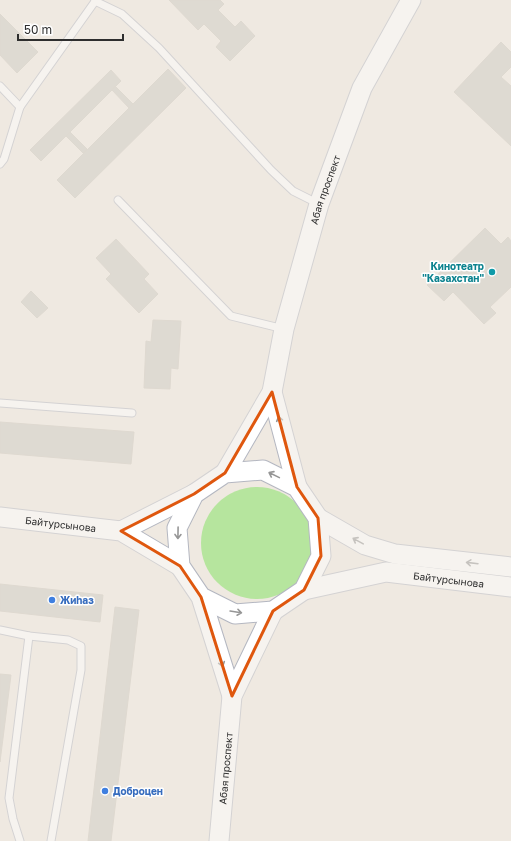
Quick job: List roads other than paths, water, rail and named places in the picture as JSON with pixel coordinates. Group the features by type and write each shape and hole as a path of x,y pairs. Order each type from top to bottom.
{"street":[{"name":"Абая проспект","path":"272,392 284,329 319,204 362,88 411,0"},
{"path":"121,531 194,494 225,473 272,392"},
{"path":"201,597 235,614 273,611 304,590 321,556 318,518 297,487 272,392"},
{"path":"225,473 263,470 297,487"},
{"path":"180,566 177,528 194,494"},
{"name":"Байтурсынова","path":"0,517 121,531"},
{"name":"Байтурсынова","path":"318,518 365,544 395,554 511,567"},
{"path":"121,531 180,566 201,597 232,696"},
{"name":"Байтурсынова","path":"304,590 386,572 511,587"},
{"path":"232,696 273,611"},
{"name":"Абая проспект","path":"219,841 232,696"}],"lane":[{"path":"1,159 20,107 96,0 122,14 159,48 293,191 319,204"},
{"path":"0,86 20,107"},
{"path":"118,200 231,316 284,329"},
{"path":"0,403 132,412"},
{"path":"0,630 29,636 68,640 81,646 80,670 51,841"},
{"path":"20,841 9,798 29,636"}],"place":[{"name":"Кинотеатр \"Казахстан\"","path":"492,272"},
{"name":"Жиһаз","path":"52,600"},
{"name":"Доброцен","path":"105,791"}]}
